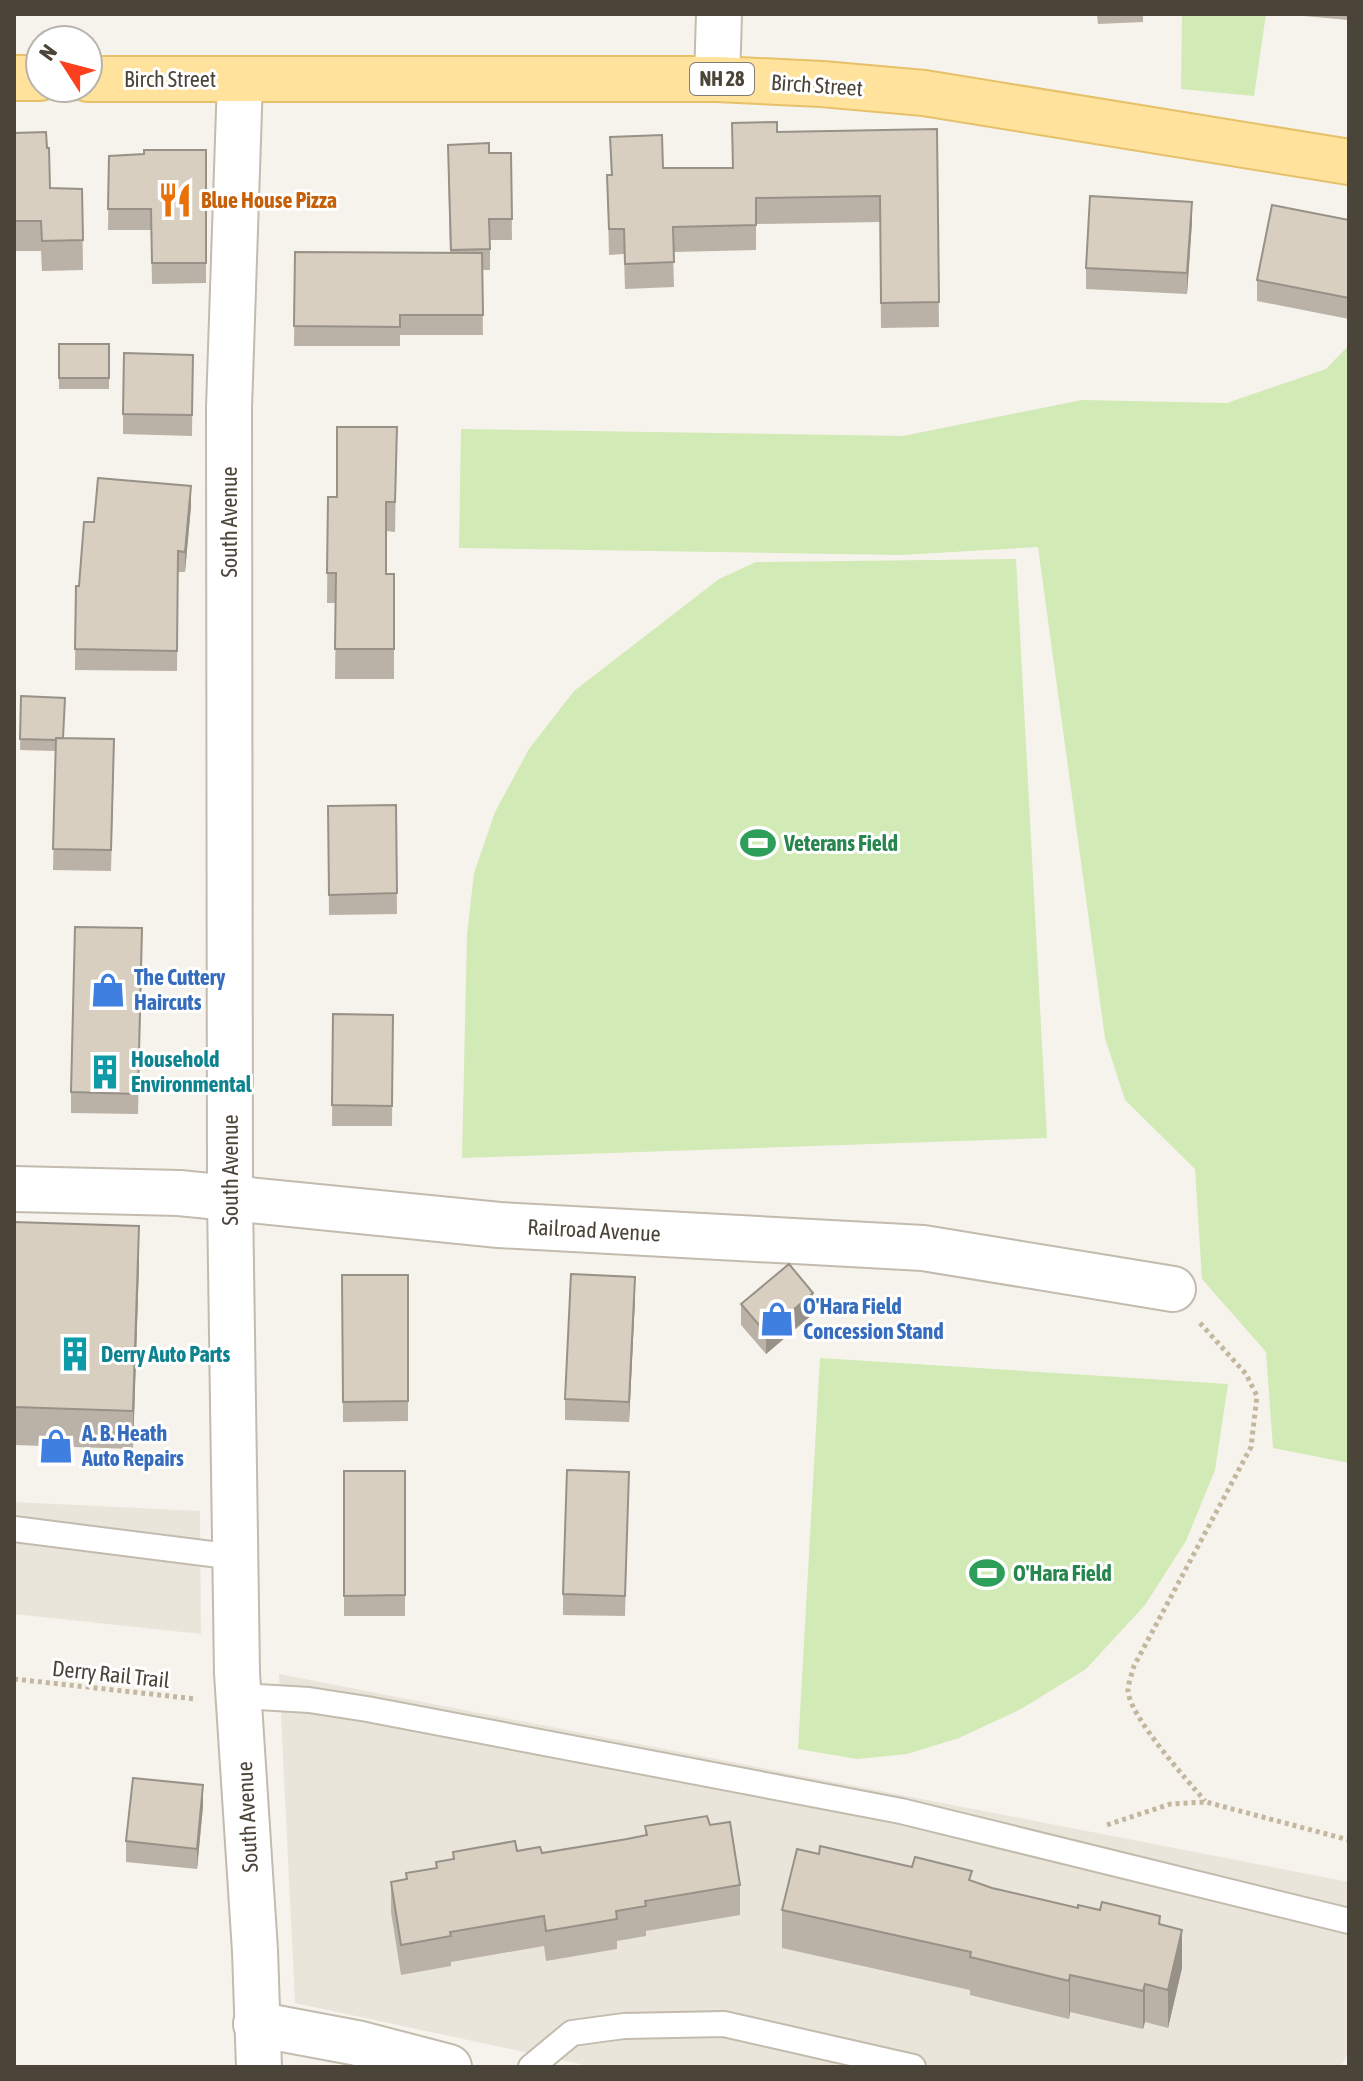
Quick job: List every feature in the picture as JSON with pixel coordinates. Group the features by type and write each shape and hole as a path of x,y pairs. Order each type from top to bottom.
{"main road":[{"name":"Birch Street","path":"104,79 717,79 822,84 924,93 1349,162"}],"street":[{"path":"717,79 719,14"},
{"name":"South Avenue","path":"240,80 229,408 230,1199 235,1557 222,1697 254,1935 259,2067"},
{"name":"Railroad Avenue","path":"14,1189 179,1193 499,1225 923,1248 1173,1289"},
{"path":"256,2024 356,2055 449,2067"}],"lane":[{"path":"14,1529 235,1557"},
{"path":"222,1697 309,1700 367,1709 901,1811 1349,1921"},
{"path":"531,2067 572,2033 624,2026 724,2024 913,2067"}],"path":[{"path":"1173,1289 1246,1374 1257,1396 1251,1447 1134,1666 1128,1692 1165,1754 1206,1802"},
{"name":"Derry Rail Trail","path":"14,1679 192,1699 222,1697"}],"shaded area":[{"path":"14,1502 200,1511 201,1634 14,1614"},
{"path":"279,1674 1349,1882 1349,2051 1341,2067 594,2067 295,2003"}],"green space":[{"path":"1182,14 1266,14 1254,96 1181,89"},
{"path":"1349,345 1349,1463 1273,1448 1266,1352 1202,1279 1195,1169 1125,1100 1105,1038 1038,547 901,555 459,548 461,429 903,436 1082,400 1227,403 1326,369"},
{"name":"Veterans Field","path":"1016,559 1047,1138 462,1158 467,935 474,873 495,812 529,749 574,691 719,579 756,562"},
{"name":"O'Hara Field","path":"820,1358 1228,1384 1215,1470 1186,1541 1145,1605 1086,1669 1021,1709 959,1738 907,1754 857,1759 798,1749"}],"building":[{"path":"777,122 777,132 937,129 939,302 881,303 880,196 756,198 756,225 673,227 674,262 625,264 624,229 609,229 607,175 612,175 610,137 662,135 663,168 733,168 732,123"},
{"path":"46,132 50,188 82,189 83,240 42,241 41,221 14,221 14,133"},
{"path":"489,143 489,153 511,153 512,219 489,219 490,249 451,250 448,145"},
{"name":"Blue House Pizza","path":"144,150 206,150 206,263 152,263 151,209 108,209 109,156 144,154"},
{"path":"1090,196 1192,202 1187,273 1086,268"},
{"path":"1272,205 1349,220 1349,298 1257,280"},
{"path":"295,252 482,253 483,315 400,315 400,327 294,326"},
{"path":"59,344 109,344 109,378 59,378"},
{"path":"124,353 193,355 192,415 123,414"},
{"path":"337,427 397,427 395,502 386,502 386,574 394,574 394,649 335,649 336,573 327,573 328,497 337,497"},
{"path":"98,478 191,486 185,552 178,551 177,651 75,649 76,586 79,586 84,522 94,522"},
{"path":"21,696 65,698 63,738 20,739"},
{"path":"56,738 114,739 111,850 53,849"},
{"path":"396,805 397,893 329,895 328,806"},
{"path":"75,927 142,928 138,1094 71,1092"},
{"path":"333,1014 393,1015 392,1106 332,1105"},
{"name":"Derry Auto Parts","path":"14,1222 139,1226 133,1411 14,1407"},
{"path":"789,1264 813,1293 766,1333 741,1304"},
{"path":"571,1274 635,1277 629,1402 565,1399"},
{"path":"342,1275 408,1275 408,1401 343,1402"},
{"path":"567,1470 629,1472 625,1596 563,1594"},
{"path":"344,1471 405,1471 405,1595 344,1596"},
{"path":"133,1778 203,1785 197,1849 126,1841"},
{"path":"707,1816 710,1825 730,1822 740,1885 645,1901 646,1906 616,1911 617,1919 546,1931 544,1916 450,1932 451,1936 401,1945 391,1882 407,1879 406,1873 437,1868 436,1862 454,1859 453,1852 515,1841 517,1851 540,1847 542,1853 647,1835 645,1826"},
{"path":"820,1846 912,1867 915,1857 972,1871 969,1880 992,1888 1078,1908 1078,1905 1100,1910 1102,1902 1160,1916 1159,1924 1182,1930 1168,1990 1145,1984 1143,1991 1070,1975 1069,1981 970,1957 971,1952 782,1910 797,1849 819,1854"}],"place":[{"name":"Blue House Pizza","path":"175,200"},
{"name":"Veterans Field","path":"758,843"},
{"name":"The Cuttery Haircuts","path":"108,990"},
{"name":"Household Environmental","path":"105,1072"},
{"name":"O'Hara Field Concession Stand","path":"777,1319"},
{"name":"Derry Auto Parts","path":"75,1354"},
{"name":"A. B. Heath Auto Repairs","path":"56,1446"},
{"name":"O'Hara Field","path":"987,1573"}]}
